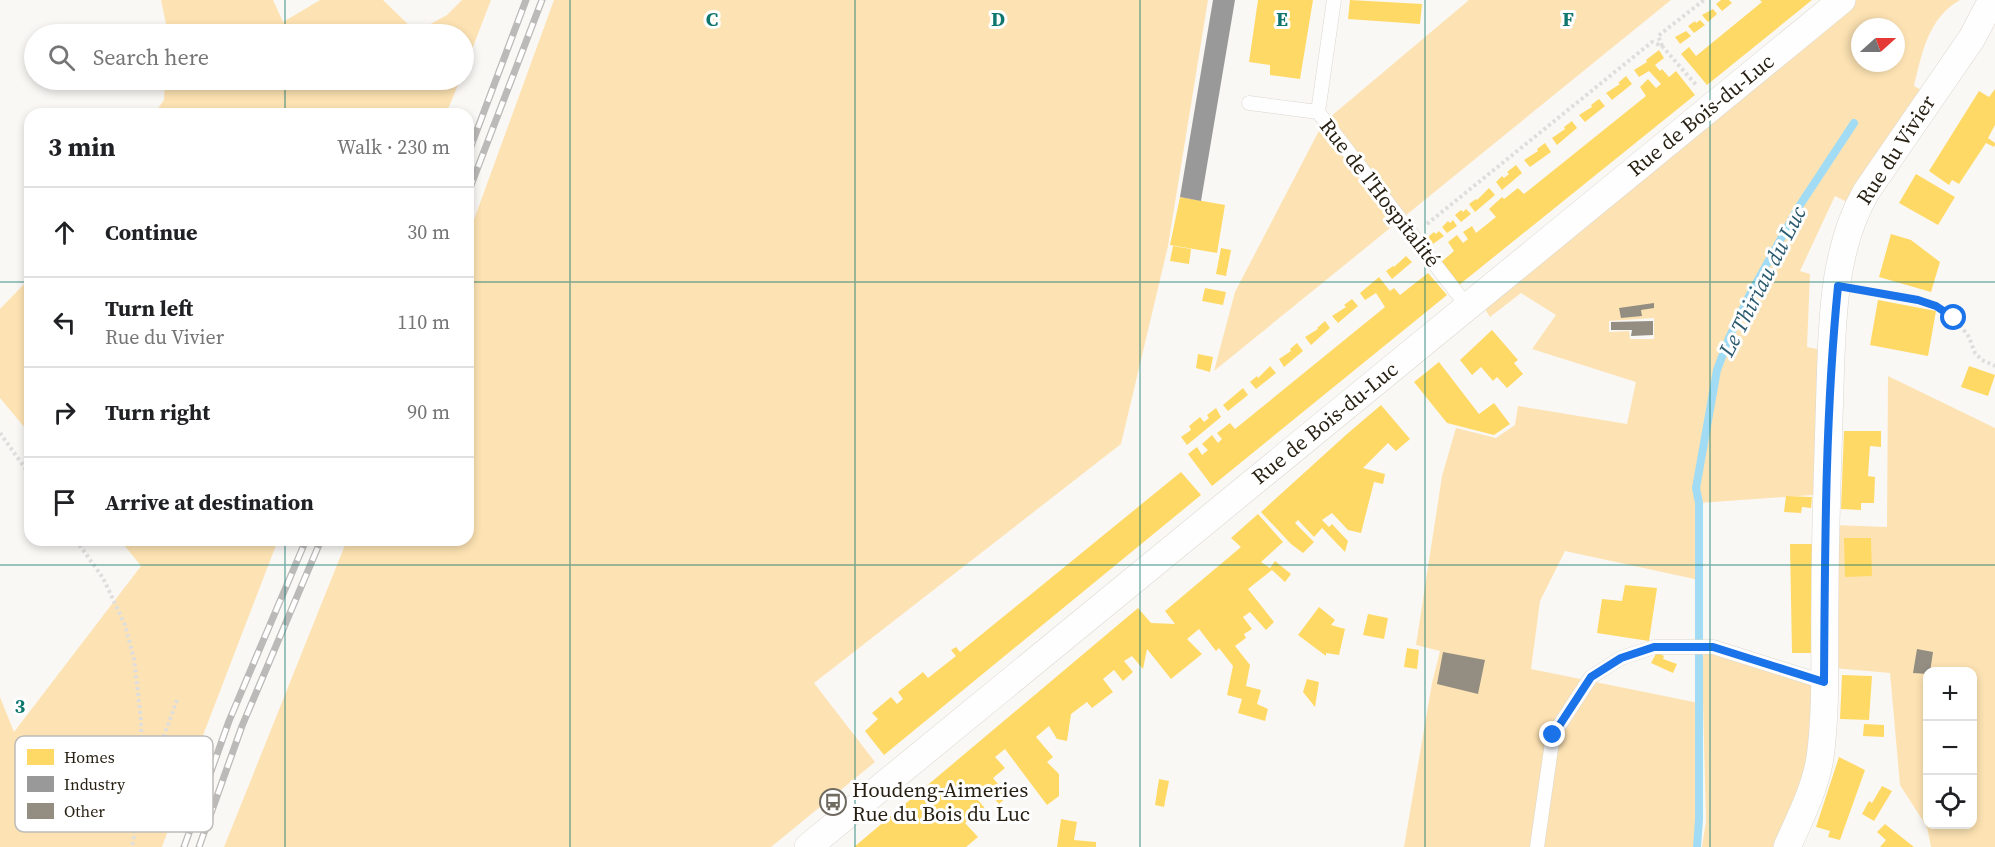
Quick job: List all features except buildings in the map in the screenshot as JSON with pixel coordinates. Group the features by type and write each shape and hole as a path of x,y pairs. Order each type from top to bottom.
{"street":[{"name":"Rue de Bois-du-Luc","path":"808,847 1842,0"},
{"name":"Rue du Vivier","path":"1787,847 1812,791 1820,759 1824,682 1825,526 1831,364 1838,286 1846,237 1857,207 1972,38 1992,0"}],"lane":[{"name":"Rue de l'Hospitalité","path":"1334,0 1318,112 1467,306"},
{"path":"1249,103 1318,112"},
{"path":"1537,847 1553,735 1591,677 1621,658 1654,647 1713,647 1824,682"}],"path":[{"path":"1704,0 1658,36 1662,46 1713,105"},
{"path":"1412,236 1652,42 1662,46"},
{"path":"1838,286 1918,300 1936,306 1954,318 1969,337 1975,353 1982,360 1995,366"},
{"path":"0,433 24,467"},
{"path":"80,546 103,578 125,625 134,659 141,736"},
{"path":"164,736 177,700"},
{"path":"132,847 135,832"}],"shaded area":[{"path":"161,0 273,0 283,22 320,0 383,0 408,24 166,24"},
{"path":"462,0 491,0 474,44 474,24 431,24 447,15"},
{"path":"554,0 1208,0 1168,246 1121,444 814,683 875,762 771,847 224,847 345,546 474,546 474,220"},
{"path":"1469,0 1671,0 1214,371 1235,292 1323,123"},
{"path":"1842,0 1960,0 1940,16 1933,26 1920,61 1914,86 1932,96 1857,207 1835,196 1800,271 1810,274 1807,347 1831,352 1826,494 1699,503 1699,580 1565,551 1540,601 1531,669 1699,703 1697,847 1404,847 1432,683 1440,651 1416,645 1442,476 1456,428 1496,438 1515,425 1518,406 1627,424 1636,382 1532,349 1556,315 1521,293 1490,317 1478,298","holes":["1654,318 1654,339 1630,339 1629,331 1609,332 1609,321"]},
{"path":"164,90 456,90 448,108 158,108 164,100"},
{"path":"24,284 24,427 0,398 0,309"},
{"path":"1888,376 1995,428 1995,847 1931,847 1927,829 1977,829 1977,667 1923,667 1923,821 1900,785 1890,673 1833,668 1835,525 1887,527"},
{"path":"125,546 276,546 203,736 15,736 15,832 168,832 162,847 0,847 0,697 14,732 141,566"},
{"path":"1704,652 1713,652 1818,685 1815,741 1780,847 1702,847 1706,821 1702,663"}],"waterway":[{"name":"Le Thiriau du Luc","path":"1697,847 1699,819 1699,503 1696,488 1717,370 1749,296 1798,208 1854,123"}],"railway":[{"path":"474,138 526,0"},
{"path":"474,177 542,0"},
{"path":"213,766 229,721 303,546"},
{"path":"213,808 242,726 318,546"},
{"path":"184,847 189,832"},
{"path":"199,847 204,832"}],"place":[{"name":"Houdeng-Aimeries Rue du Bois du Luc","path":"833,802"}],"route":[{"path":"1553,735 1591,677 1621,658 1654,647 1713,647 1824,682 1825,526 1831,352 1838,286 1918,300 1936,306 1954,318"}]}
